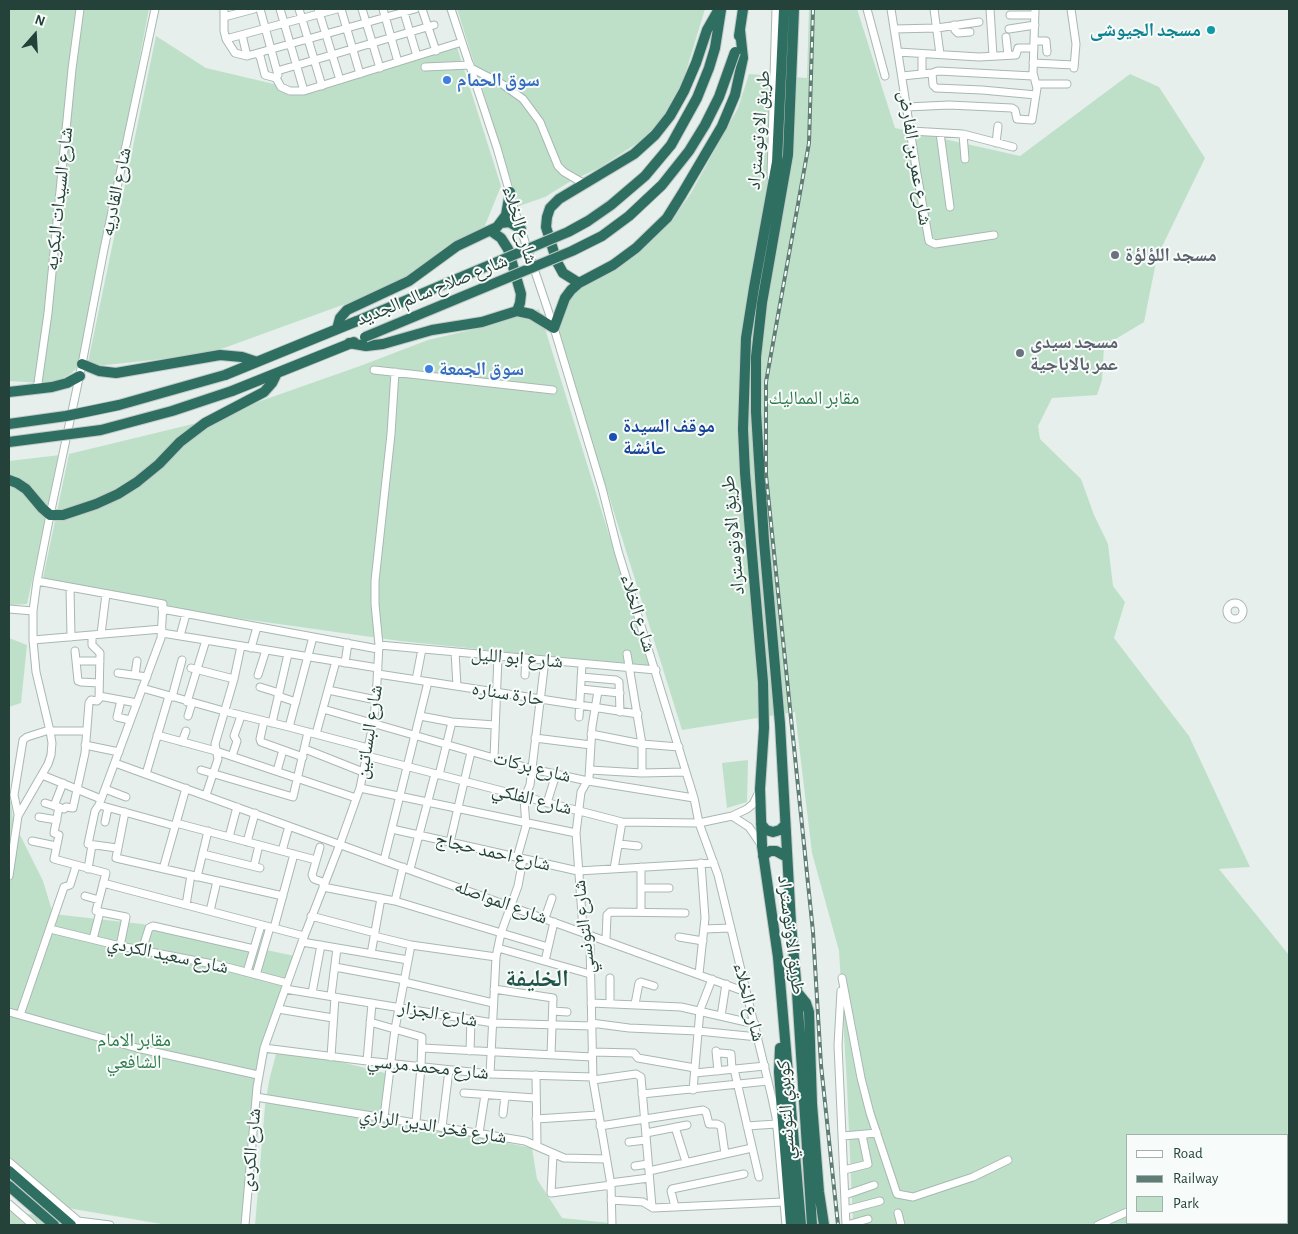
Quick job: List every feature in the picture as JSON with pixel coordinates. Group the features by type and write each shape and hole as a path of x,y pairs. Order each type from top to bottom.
{"highway":[{"path":"579,283 568,277 560,268 546,222 548,213 555,201 634,154 661,128 677,104 687,84 708,30 720,9"},
{"name":"شارع صلاح سالم الجديد","path":"9,424 66,416 119,405 226,374 568,232 588,221 611,205 645,176 671,144 697,98 709,68 715,48 720,9"},
{"name":"شارع صلاح سالم الجديد","path":"9,442 101,430 172,412 232,391 349,344 572,251 602,236 628,216 662,185 694,144 719,97 735,52 743,9"},
{"name":"طريق الاوتوستراد","path":"784,9 779,137 772,195 746,338 744,388 745,473 763,682 764,728 760,789 762,851 778,957 784,1030"},
{"name":"طريق الاوتوستراد","path":"794,9 788,155 762,303 756,380 757,443 780,724 791,924 798,992"},
{"path":"349,344 366,346 383,344 432,330 482,322 517,311 531,314 554,328 565,298 571,290 579,283 602,272 625,257 668,218 717,136 732,105 739,84 743,58 740,30"},
{"path":"337,329 340,318 347,310 409,281 457,246 491,230 501,223 506,215 510,192"},
{"path":"501,223 509,222 520,229"},
{"path":"491,230 501,238 508,249 521,294 517,311"},
{"path":"82,364 98,371 116,373 220,355 242,357 257,362"},
{"path":"9,480 26,489 42,508 50,514 63,515 107,500 129,488 152,470 196,429 214,417 264,392 272,383 277,373"},
{"path":"9,392 37,390 59,385 80,376"},
{"path":"761,824 766,830 772,832 780,830 785,825"},
{"path":"762,851 776,851 787,857"},
{"path":"798,992 806,1003 809,1012 812,1104 819,1192 824,1225"},
{"name":"كوبري التونسي","path":"798,992 812,1225"},
{"path":"784,1030 780,1049 779,1072 791,1225"},
{"name":"كوبري التونسي","path":"784,1030 801,1225"},
{"path":"9,1170 77,1224"},
{"path":"9,1186 54,1225"}],"street":[{"name":"شارع السيدات البكريه","path":"37,390 48,313 72,69 80,9"},
{"name":"شارع القادريه","path":"18,816 48,764 51,755 50,730 36,672 33,640 33,611 37,581 155,9"},
{"path":"224,9 226,39 234,53 247,56 366,23 403,10 415,9"},
{"path":"224,17 254,9"},
{"path":"260,9 281,87"},
{"path":"280,9 304,91"},
{"path":"299,9 322,86"},
{"path":"226,39 302,18 319,11 336,9"},
{"path":"341,9 360,74"},
{"path":"362,9 380,68"},
{"path":"383,9 398,62"},
{"path":"422,9 431,26 436,51"},
{"name":"شارع الخلاء","path":"451,9 510,192 520,229 554,328 602,488 618,551 694,798 699,823 714,863 768,1081 776,1124 786,1225"},
{"path":"772,195 771,148 776,9"},
{"path":"867,9 885,76"},
{"name":"شارع عمر بن الفارض","path":"891,9 916,174 929,242 935,244 994,235"},
{"path":"934,9 940,54"},
{"path":"990,9 993,56"},
{"path":"1034,63 1074,66 1076,44 1072,9"},
{"path":"403,10 417,56"},
{"path":"319,11 340,80"},
{"path":"907,107 949,105 1012,108 1016,110 1017,119 1032,120 1036,95 1034,63 1035,12 1010,15"},
{"path":"894,28 937,28 978,22"},
{"path":"954,25 958,33 970,32"},
{"path":"1009,29 1035,25"},
{"path":"277,71 431,26"},
{"path":"242,35 247,56"},
{"path":"1006,37 1008,55"},
{"path":"898,52 964,56 1008,55 1017,54 1018,48 1046,41 1047,52"},
{"path":"257,54 260,56 265,75 277,79 281,87 287,90 304,91 462,42"},
{"path":"922,54 922,74"},
{"path":"425,67 470,66 506,86 523,99 540,122 558,166 564,172 583,183"},
{"path":"902,76 938,71 1067,84"},
{"path":"932,73 933,85 936,88 1036,95"},
{"path":"996,143 998,126"},
{"path":"911,131 963,134 1013,147"},
{"path":"940,133 950,207"},
{"path":"963,134 965,158"},
{"path":"374,370 553,390"},
{"name":"شارع البساتين","path":"258,1075 264,1048 286,986 360,788 373,724 378,671 374,604 391,434 394,372"},
{"name":"شارع ابو الليل","path":"37,581 106,594 186,614 348,643 656,670"},
{"path":"70,587 71,637"},
{"path":"102,634 106,594"},
{"path":"117,848 88,844 95,811 115,763 161,638 162,607"},
{"path":"9,609 33,611"},
{"path":"180,636 186,614"},
{"path":"251,648 257,627"},
{"name":"حارة سناره","path":"33,640 162,631 180,636 336,661 416,680 638,714"},
{"path":"45,803 73,808 85,745 88,703 91,700 98,700 99,696 100,651 93,647 92,635"},
{"path":"289,726 312,637"},
{"path":"188,716 194,669 206,640"},
{"path":"345,663 348,643"},
{"path":"206,796 218,757 215,744 234,679 241,646"},
{"path":"416,680 422,649"},
{"path":"258,675 266,650"},
{"path":"75,651 78,681 99,683"},
{"path":"455,652 457,686"},
{"path":"272,723 288,654"},
{"path":"627,654 642,744 642,773"},
{"path":"494,758 498,656"},
{"path":"525,675 526,658"},
{"path":"146,774 182,660"},
{"path":"490,1074 496,957 501,933 518,886 520,858 526,823 524,797 529,788 532,769 533,735 545,660"},
{"path":"80,661 100,661"},
{"path":"135,675 136,661"},
{"path":"316,734 336,661"},
{"path":"579,717 582,664"},
{"path":"194,669 234,679"},
{"path":"118,673 146,677"},
{"path":"581,677 616,680 620,684 620,712"},
{"path":"384,860 428,682"},
{"path":"142,688 241,716 289,726 368,748"},
{"path":"260,688 276,692 281,697 296,702"},
{"path":"581,689 620,693"},
{"path":"328,690 376,700"},
{"name":"شارع التونسي","path":"598,691 591,734 590,770 588,781 582,788 576,833 584,932 590,944 593,1079 611,1184 612,1225"},
{"path":"99,696 137,703"},
{"path":"121,700 118,717 130,720"},
{"name":"شارع بركات","path":"323,709 532,769 588,781 694,798"},
{"path":"232,756 237,741 234,736 241,716"},
{"path":"420,716 452,722 495,725"},
{"path":"264,721 260,741 283,750 304,753 363,772"},
{"path":"395,901 419,835 427,802 447,745 452,722"},
{"path":"9,876 11,848 18,816 12,782 22,740 50,730 86,731"},
{"path":"182,742 186,731"},
{"path":"201,770 291,797 294,796 308,732"},
{"path":"591,734 642,744 679,747"},
{"path":"157,735 232,756 356,798"},
{"path":"533,735 591,745"},
{"path":"85,745 119,752"},
{"path":"277,771 283,750"},
{"path":"450,842 471,752"},
{"name":"شارع الفلكي","path":"366,756 622,822 699,823 732,816"},
{"name":"شارع المواصله","path":"115,763 746,992"},
{"path":"590,770 642,773 686,772"},
{"path":"547,803 556,774"},
{"path":"42,775 77,789 108,808 316,860"},
{"path":"63,784 54,833 59,835 54,859 106,873 96,911 126,917 120,946"},
{"path":"162,869 186,788"},
{"path":"360,788 576,833"},
{"path":"105,789 126,797"},
{"path":"732,816 747,809 757,797 760,789"},
{"path":"181,804 189,806"},
{"path":"229,837 237,807"},
{"path":"105,822 108,808"},
{"path":"125,812 116,858 283,896"},
{"path":"247,842 255,813"},
{"path":"732,816 749,827 762,851"},
{"path":"39,817 57,820"},
{"path":"614,869 622,822"},
{"path":"282,851 289,826"},
{"name":"شارع احمد حجاج","path":"392,828 578,871 714,863"},
{"path":"186,905 194,876 203,854 208,832"},
{"path":"32,841 56,846"},
{"path":"618,844 638,846"},
{"path":"88,869 92,845"},
{"path":"203,854 257,867 259,845"},
{"path":"320,847 312,877 324,885 395,901 548,947"},
{"path":"256,975 283,896 294,854"},
{"path":"700,974 705,904 701,863"},
{"path":"20,1015 64,887 70,886 76,866"},
{"path":"640,867 641,912"},
{"path":"210,912 217,881"},
{"path":"103,883 272,928 321,945 408,960"},
{"path":"641,888 669,888"},
{"path":"85,896 99,900"},
{"path":"371,954 381,898"},
{"path":"545,918 552,898"},
{"path":"93,939 100,912"},
{"path":"606,940 608,913 685,913"},
{"path":"312,916 412,945 496,957"},
{"path":"545,961 554,922"},
{"path":"247,972 261,925"},
{"path":"142,950 149,928 153,926 254,949"},
{"path":"704,929 730,928"},
{"name":"شارع سعيد الكردي","path":"50,929 120,946 247,972 286,986"},
{"path":"679,937 703,941"},
{"path":"312,993 321,945"},
{"path":"384,1117 395,1029 412,945"},
{"path":"331,1057 337,948"},
{"path":"498,948 590,974"},
{"path":"335,967 404,981 494,1003"},
{"path":"610,978 610,1003"},
{"path":"868,1218 846,1225 838,1045 842,978 861,1078 896,1192 913,1197 973,1177 1008,1160"},
{"path":"693,1090 700,1010 712,979"},
{"path":"635,1004 638,983 641,982 654,986"},
{"path":"721,1016 726,984"},
{"name":"شارع الجزار","path":"286,986 312,993 493,1023 591,1024 638,1029 698,1031 758,1038"},
{"path":"494,989 551,996 554,999 551,1055"},
{"path":"591,1002 681,1007 755,1024"},
{"path":"367,1062 372,1003"},
{"path":"278,1009 334,1018"},
{"path":"553,1011 567,1012"},
{"path":"9,1012 137,1048 258,1075"},
{"path":"470,1051 471,1019"},
{"path":"370,1022 422,1037 416,1122"},
{"name":"شارع محمد مرسي","path":"264,1048 367,1062 490,1074 593,1079 638,1074 641,1077 642,1094"},
{"path":"422,1048 551,1055 634,1053 638,1058 695,1071 718,1071 765,1066"},
{"path":"718,1071 718,1052 731,1054 759,1177"},
{"path":"442,1127 449,1070"},
{"name":"شارع الكردى","path":"245,1225 258,1075"},
{"path":"536,1075 537,1145"},
{"path":"652,1208 642,1094 768,1081"},
{"path":"464,1093 535,1098"},
{"path":"480,1133 486,1095"},
{"path":"503,1114 505,1096"},
{"name":"شارع فخر الدين الرازي","path":"256,1097 529,1142 553,1155 569,1159 606,1159"},
{"path":"600,1126 704,1111 709,1124 721,1126 725,1154"},
{"path":"536,1119 598,1115"},
{"path":"747,1126 776,1124"},
{"path":"628,1142 687,1125"},
{"path":"675,1127 686,1162"},
{"path":"842,1136 877,1133"},
{"path":"844,1170 868,1164 862,1135"},
{"path":"553,1155 551,1193 611,1184 649,1171 752,1148"},
{"path":"9,1162 77,1224 110,1225"},
{"path":"635,1166 649,1171"},
{"path":"675,1207 672,1189 744,1174"},
{"path":"845,1196 874,1185"},
{"path":"611,1200 643,1202 652,1208 783,1202"},
{"path":"846,1210 880,1201"},
{"path":"9,1204 33,1225"},
{"path":"1098,1225 1126,1212"},
{"path":"898,1214 901,1225"}],"green space":[{"path":"9,9 149,9 82,360 69,375 57,381 43,383 9,381"},
{"path":"457,9 705,9 684,78 665,115 655,128 642,140 599,168 571,181 545,197 519,206"},
{"name":"مقابر المماليك","path":"809,9 857,9 895,128 1020,156 1130,74 1159,87 1205,158 1157,257 1144,322 1104,346 1102,380 1097,395 1052,398 1038,426 1040,439 1081,479 1094,515 1108,544 1113,586 1125,602 1114,638 1189,736 1250,867 1219,869 1289,955 1289,1225 853,1225 839,951 812,853 795,712 682,730 552,314 576,290 644,248 670,223 691,193 738,108 749,74 807,78"},
{"path":"156,36 206,68 312,93 457,47 501,186 484,228 463,237 421,269 381,291 224,348 190,356 87,367"},
{"path":"539,309 650,667 400,641 200,613 43,578 69,454 201,422 428,340 492,325"},
{"path":"60,455 27,604 9,605 9,461"},
{"path":"9,638 27,645 21,703 9,707"},
{"path":"748,760 747,802 727,808 722,763"},
{"name":"مقابر الامام الشافعي","path":"9,799 13,821 43,881 53,914 142,924 295,956 262,1051 243,1225 167,1225 56,1206 9,1165"},
{"path":"278,1046 393,1075 386,1118 532,1148 537,1179 562,1218 610,1223 610,1225 255,1225 265,1106"},
{"path":"9,1211 101,1225 9,1225"}],"railway":[{"path":"813,9 809,143 766,382 766,475 813,932 821,1065 838,1225"}],"place":[{"name":"مسجد الجيوشى","path":"1211,30"},
{"name":"سوق الحمام","path":"447,80"},
{"name":"مسجد اللؤلؤة","path":"1115,255"},
{"name":"مسجد سيدى عمر بالاباجية","path":"1020,353"},
{"name":"سوق الجمعة","path":"429,369"},
{"name":"موقف السيدة عائشة","path":"613,437"}],"district":[{"name":"الخليفة","path":"537,979"}]}
